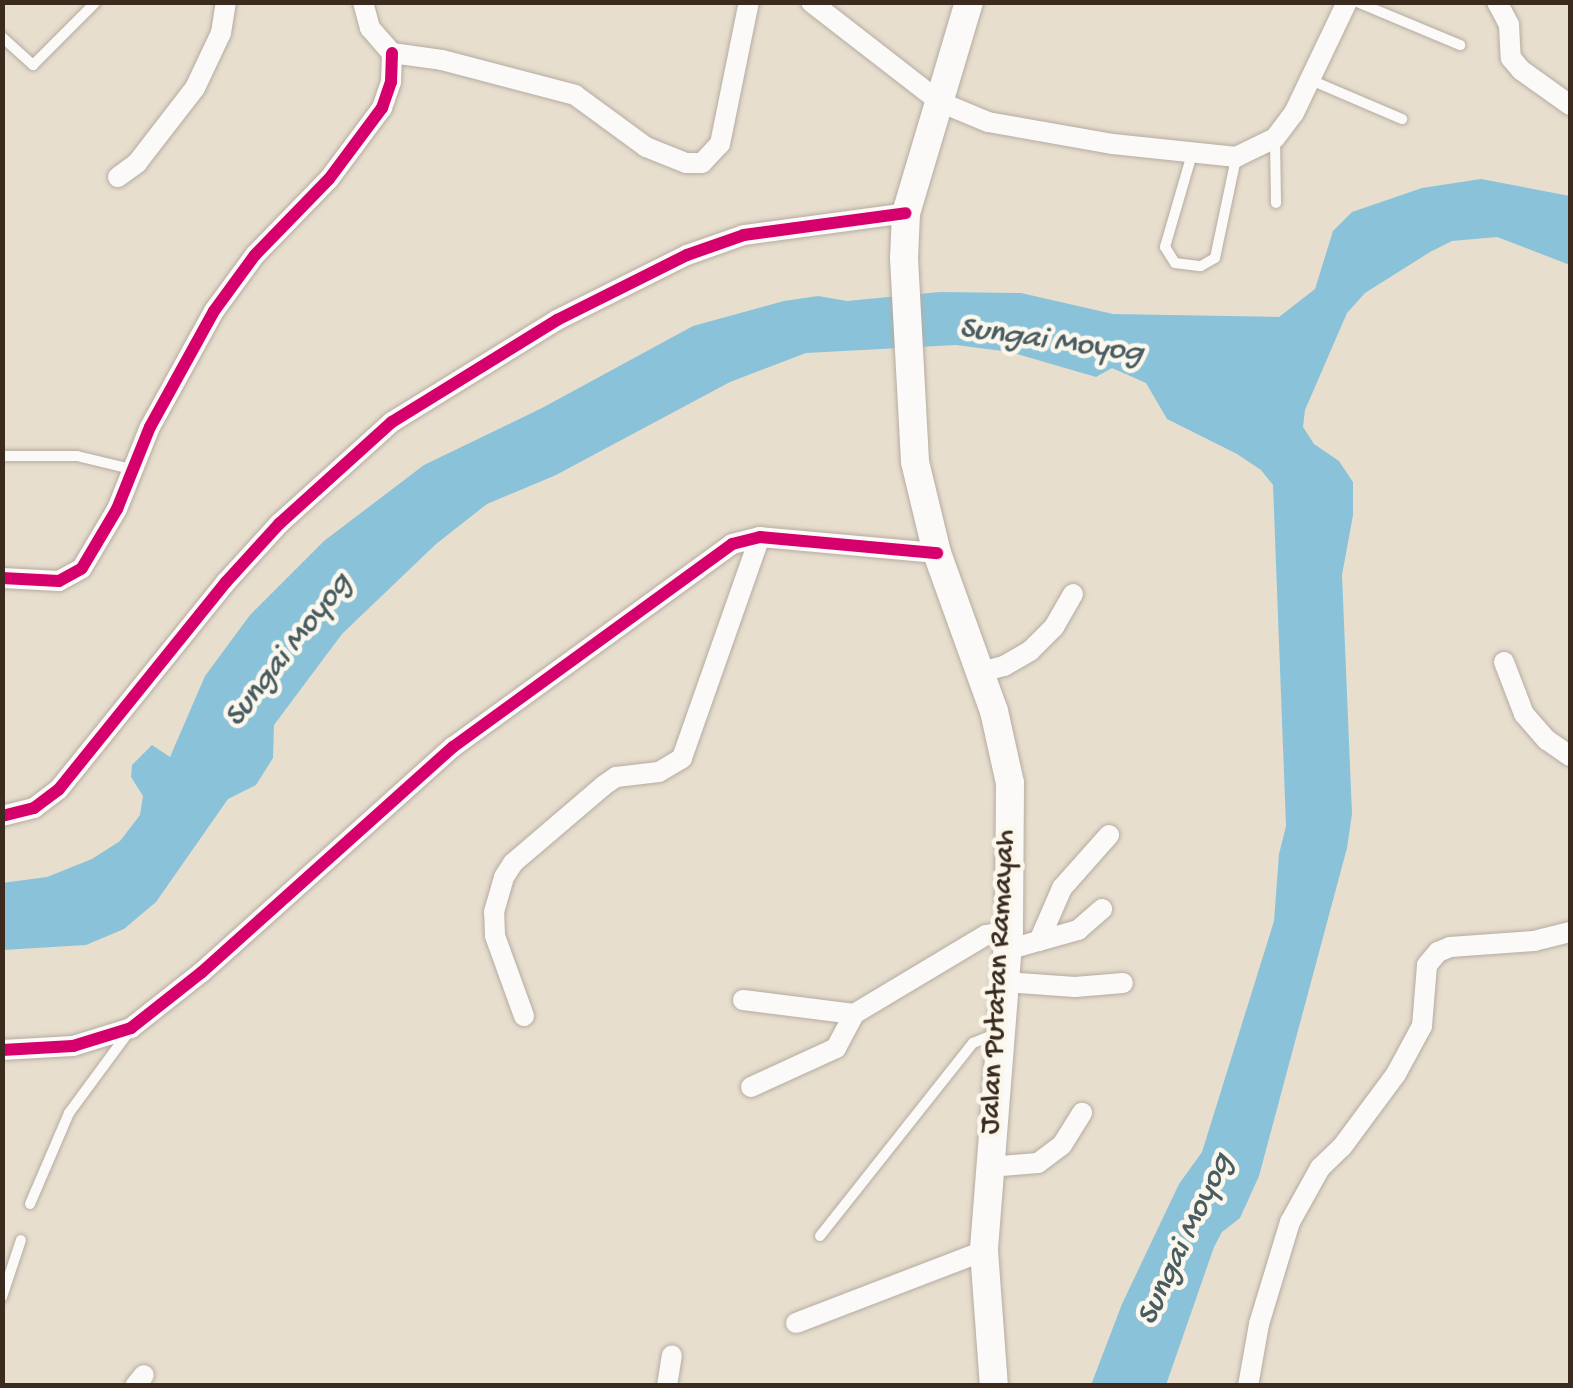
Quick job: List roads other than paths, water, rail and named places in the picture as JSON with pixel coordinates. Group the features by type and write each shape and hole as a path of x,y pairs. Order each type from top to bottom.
{"main road":[{"name":"Jalan Putatan Ramayah","path":"969,2 906,213 904,258 915,462 937,553 981,672 1010,784 1008,940 984,1251 994,1386"}],"street":[{"path":"118,177 137,163 195,88 221,33 226,2"},
{"path":"363,2 370,28 392,53 456,63 575,95 646,147 686,162 702,163 720,144 749,2"},
{"path":"812,2 940,102 988,122 1039,133 1236,157 1275,138 1313,81 1348,2"},
{"path":"1497,2 1509,25 1511,58 1521,70 1570,105"},
{"path":"2,578 58,581 82,568 117,509 131,469 214,311 255,254 329,180 382,108 390,82 392,53"},
{"path":"2,816 34,808 60,789 84,763 192,619 279,524 392,422 557,320 687,254 744,235 906,213"},
{"path":"524,1016 495,936 494,912 504,877 513,863 603,786 616,778 659,772 682,758 760,537"},
{"path":"2,1050 73,1046 131,1028 202,972 487,720 706,558 732,544 760,537 937,553"},
{"path":"981,672 1004,666 1030,651 1054,628 1073,594"},
{"path":"1504,662 1524,714 1547,740 1570,756"},
{"path":"1039,941 1062,888 1109,835"},
{"path":"751,1087 836,1048 854,1014 986,935 1039,941 1078,930 1102,909"},
{"path":"1248,1386 1259,1324 1290,1222 1320,1168 1342,1147 1396,1074 1422,1026 1428,965 1438,952 1450,947 1534,941 1570,932"},
{"path":"1005,982 1075,987 1123,984"},
{"path":"743,1000 854,1014"},
{"path":"989,1167 1038,1163 1062,1144 1082,1113"},
{"path":"796,1322 984,1251"},
{"path":"667,1386 672,1354"}],"lane":[{"path":"2,37 34,65 96,2"},
{"path":"1357,2 1460,44"},
{"path":"1313,81 1402,119"},
{"path":"1275,138 1276,203"},
{"path":"1192,154 1166,247 1176,263 1201,266 1215,258 1236,157"},
{"path":"2,456 77,456 131,469"},
{"path":"30,1204 48,1152 69,1113 131,1028"},
{"path":"820,1236 973,1042 1001,1032"},
{"path":"2,1296 22,1240"}],"water":[{"name":"Sungai Moyog","path":"1481,179 1570,196 1570,265 1497,237 1452,241 1430,252 1365,293 1347,313 1305,410 1303,427 1314,444 1339,461 1353,482 1353,515 1342,575 1352,814 1347,848 1259,1176 1240,1218 1222,1232 1214,1247 1166,1385 1091,1385 1122,1304 1179,1184 1202,1152 1274,921 1279,854 1286,826 1273,485 1261,470 1237,454 1167,419 1146,383 1112,368 1096,377 1010,352 956,345 806,353 730,382 556,475 487,504 436,544 342,634 274,725 273,758 256,785 228,799 156,902 124,929 86,945 3,950 2,883 47,877 92,859 120,841 140,815 143,796 131,777 132,765 152,745 170,757 205,676 250,615 324,541 424,465 542,408 693,326 784,301 818,296 847,301 940,292 1021,293 1113,314 1279,317 1315,289 1333,231 1352,212 1422,188"}]}
